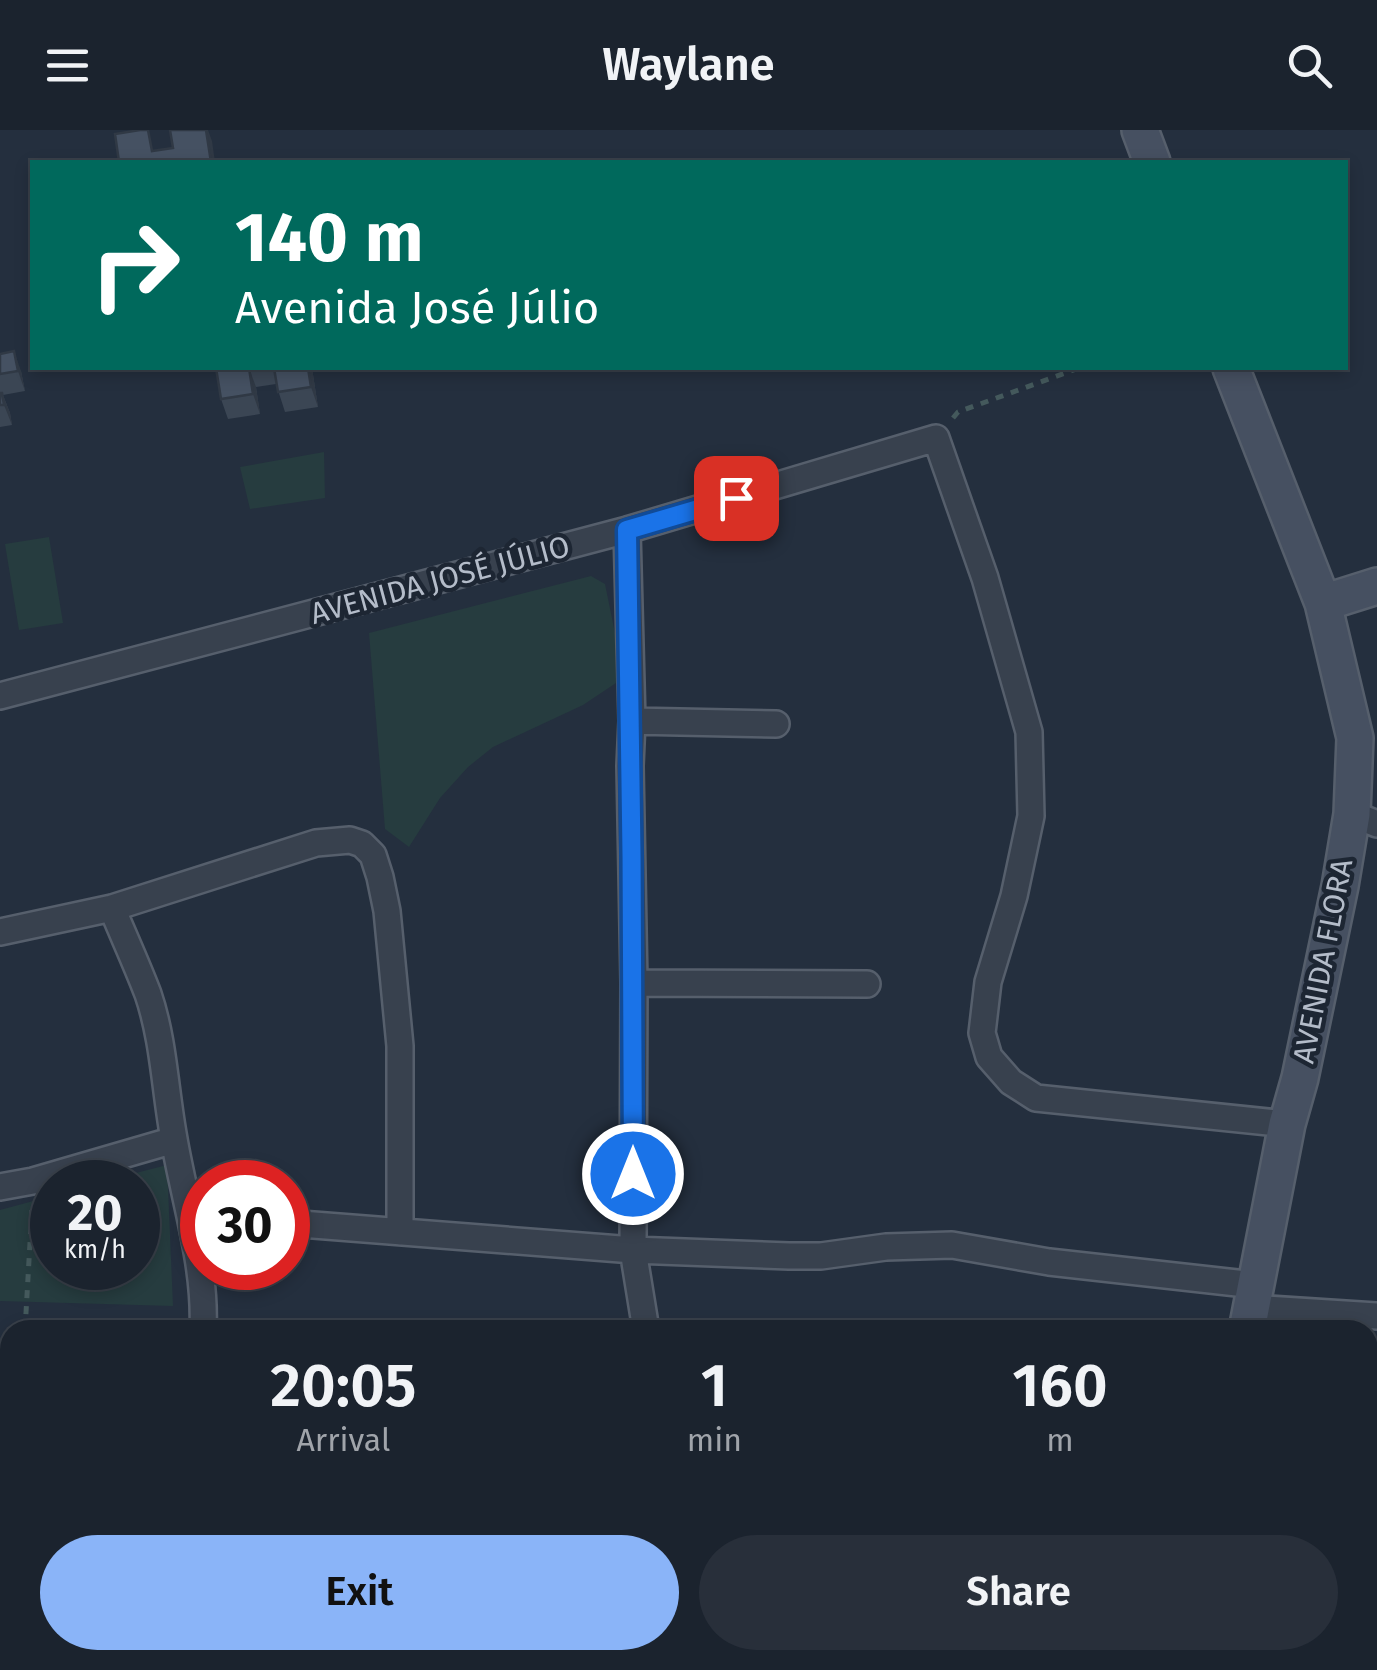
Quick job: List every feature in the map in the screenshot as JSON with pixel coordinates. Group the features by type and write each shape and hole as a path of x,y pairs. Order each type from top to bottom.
{"main road":[{"path":"1140,130 1151,160"},
{"name":"AVENIDA FLORA","path":"1232,370 1323,603 1355,738 1365,819 1287,1124 1252,1308"},
{"path":"1323,603 1377,586"}],"street":[{"name":"AVENIDA JOSÉ JÚLIO","path":"0,696 627,530 936,438"},
{"path":"936,438 985,578 1029,732 1031,816 1014,896 988,982 982,1033 989,1057 1011,1082 1036,1098 1287,1124"},
{"path":"627,530 632,721 633,1250 644,1320"},
{"path":"632,721 776,724"},
{"path":"0,932 112,908 316,843 350,840 362,844 373,856 387,910 400,1046 400,1232"},
{"path":"112,908 148,997 180,1160"},
{"path":"634,983 868,984"},
{"path":"104,1160 174,1140"},
{"path":"0,1187 30,1181"},
{"path":"310,1224 633,1250 790,1256 952,1245 1050,1262 1252,1308 1377,1316"},
{"path":"203,1290 203,1320"}],"path":[{"path":"936,438 958,412 1074,370"},
{"path":"26,1320 30,1236"}],"green space":[{"path":"324,452 325,498 250,509 240,467"},
{"path":"49,537 63,623 19,630 5,544"},
{"path":"591,576 605,584 615,633 616,683 583,705 493,747 440,798 409,847 385,829 369,633"},
{"path":"167,1165 173,1306 0,1301 0,1210 30,1202 30,1290 160,1290 160,1167"}],"building":[{"path":"148,130 152,151 173,148 170,130 206,130 211,160 119,160 115,134"},
{"path":"14,351 18,371 0,374 0,354"},
{"path":"216,370 249,370 253,394 221,399"},
{"path":"274,370 308,370 311,387 278,392"}],"route":[{"path":"633,1174 632,721 627,530 736,498"}]}
